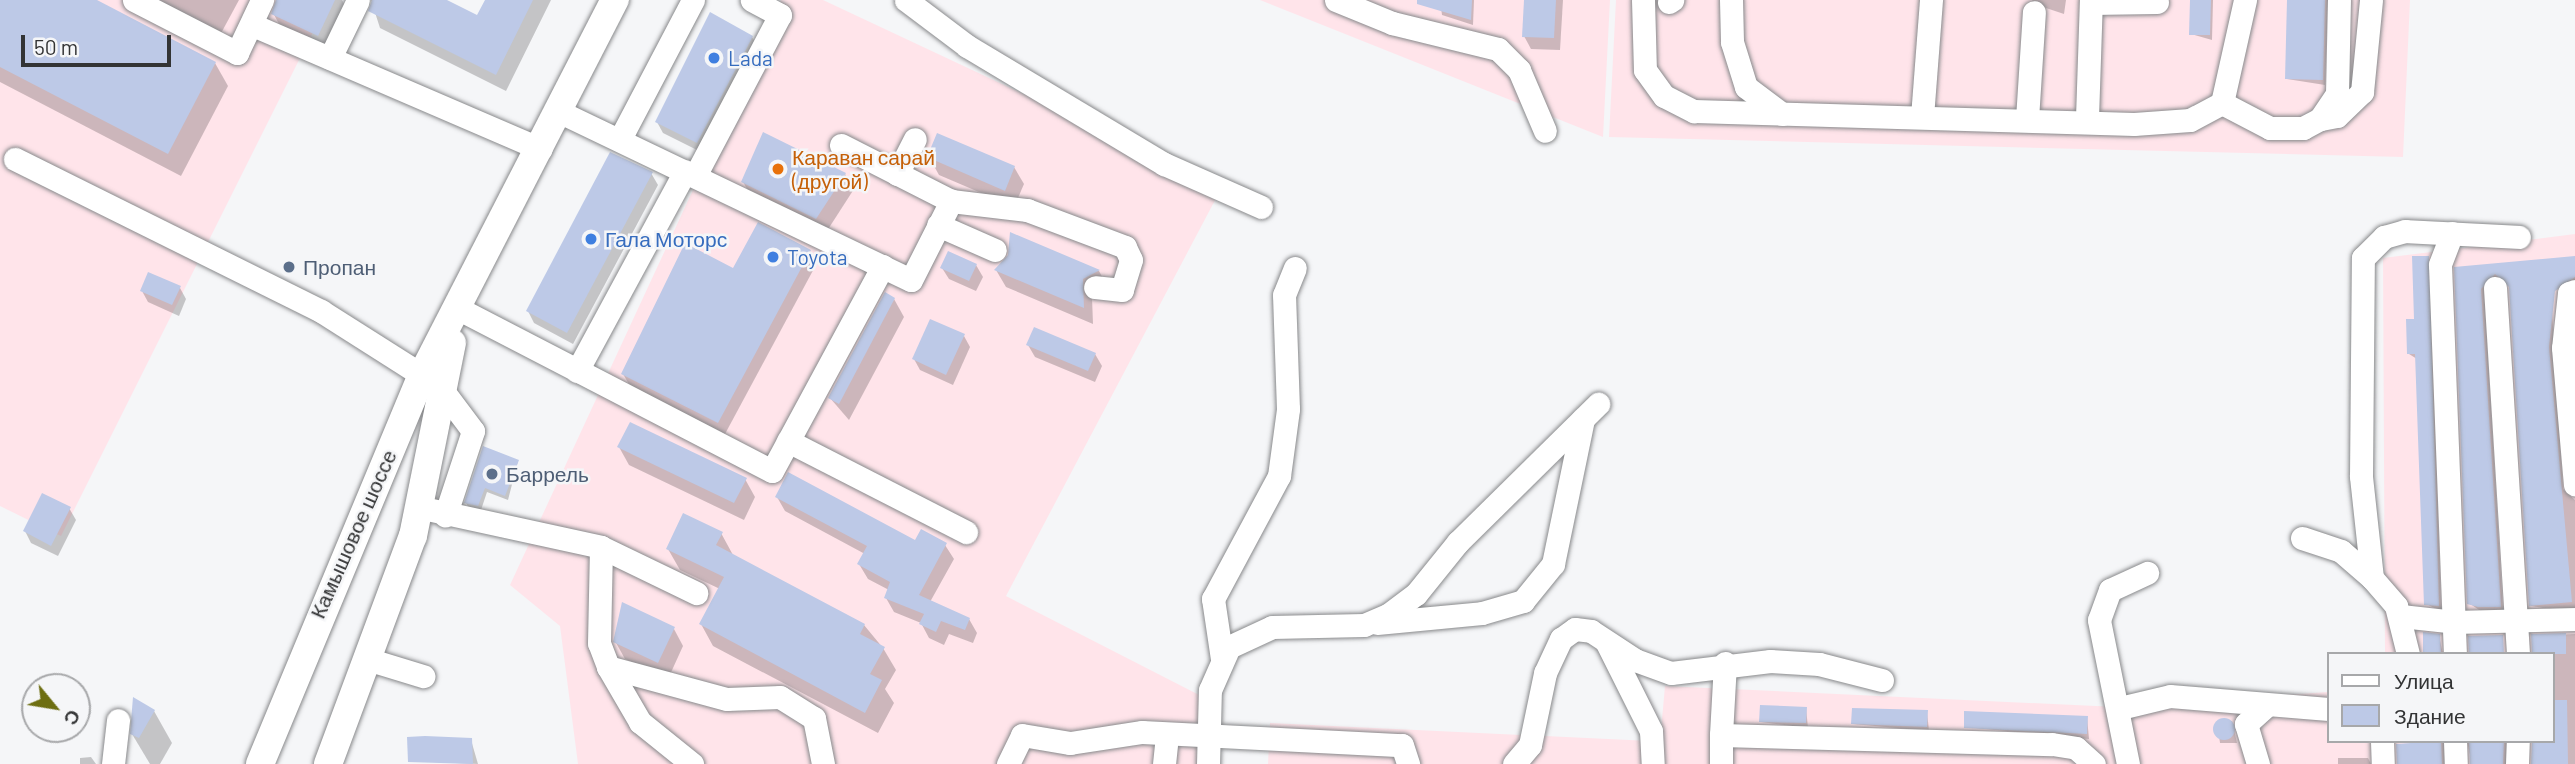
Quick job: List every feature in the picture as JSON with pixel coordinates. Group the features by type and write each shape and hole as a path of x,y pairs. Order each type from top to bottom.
{"main road":[{"name":"Камышовое шоссе","path":"260,764 461,310 615,0"},
{"name":"Камышовое шоссе","path":"328,764 413,536 431,381"}],"lane":[{"path":"134,0 237,53 255,26 262,0"},
{"path":"330,58 358,0"},
{"path":"620,139 693,0"},
{"path":"577,371 780,15 752,0"},
{"path":"905,0 967,46 1164,164 1261,207"},
{"path":"1336,0 1392,23 1498,49 1519,70 1545,131"},
{"path":"1643,0 1645,70 1664,96 1694,111 2087,118 2134,124 2190,120 2222,103 2245,0"},
{"path":"1731,0 1732,42 1746,87 1783,114"},
{"path":"1922,117 1931,0"},
{"path":"2320,120 2337,94 2339,0"},
{"path":"2222,103 2270,128 2303,128 2337,116 2362,92 2371,0"},
{"path":"2087,118 2091,1 2157,2"},
{"path":"2027,119 2034,12"},
{"path":"255,26 541,149"},
{"path":"560,111 911,280 951,201"},
{"path":"897,174 915,139"},
{"path":"841,145 951,201 1027,210 1125,247 1131,260 1122,290 1096,287"},
{"path":"15,159 321,311 431,381 473,431 446,516"},
{"path":"938,225 995,250"},
{"path":"2452,233 2440,265 2455,652"},
{"path":"2372,578 2362,519 2365,326 2360,268 2371,246 2384,237 2452,233 2519,237"},
{"path":"461,310 772,471 883,265"},
{"path":"1222,659 1213,599 1279,476 1288,409 1284,295 1295,268"},
{"path":"2495,288 2518,652"},
{"path":"2575,292 2569,293 2575,484"},
{"path":"1208,764 1210,690 1229,647 1272,627 1364,625 1482,613 1523,601 1553,564 1590,412 1458,542 1416,594 1364,625"},
{"path":"788,441 966,532"},
{"path":"418,507 446,516 601,547 696,593"},
{"path":"2302,538 2341,551 2372,578 2401,616 2408,652"},
{"path":"601,547 599,643 608,667 640,722 692,764"},
{"path":"2128,764 2120,708 2099,639 2102,606 2120,582 2147,573"},
{"path":"2401,616 2455,622 2575,619"},
{"path":"1514,764 1530,745 1545,673 1561,639 1575,629 1671,673 1725,663 1819,664 1882,680"},
{"path":"1607,643 1651,731 1653,764"},
{"path":"367,659 424,676"},
{"path":"1721,764 1725,663"},
{"path":"608,667 727,699 780,697 814,719 823,764"},
{"path":"2120,708 2170,696 2326,709"},
{"path":"2258,764 2246,724 2267,705"},
{"path":"113,764 118,720"},
{"path":"1008,764 1022,735 1070,743 1142,732 1208,738 1402,745 1408,764"},
{"path":"1164,764 1167,734"},
{"path":"1721,735 2052,744 2087,761"},
{"path":"2382,743 2383,764"},
{"path":"2455,743 2456,764"},
{"path":"2517,764 2518,743"}],"shaded area":[{"path":"0,0 329,0 61,536 0,506"},
{"path":"781,0 823,0 1222,187 1006,596 1205,698 1202,764 578,764 560,626 510,585"},
{"path":"1260,0 1610,0 1603,137"},
{"path":"1616,0 2410,0 2403,157 1609,137"},
{"path":"2575,234 2575,764 1658,764 1665,686 2117,707 2326,692 2326,743 2554,743 2554,652 2385,652 2383,258"},
{"path":"1270,723 1650,741 1649,764 1268,764"}],"building":[{"path":"0,0 97,0 216,62 168,154 0,67"},
{"path":"276,0 335,0 318,36 271,14"},
{"path":"372,0 447,0 477,15 485,0 533,0 496,75 368,11"},
{"path":"1417,0 1472,0 1471,20 1417,4"},
{"path":"1524,0 1556,0 1554,38 1522,37"},
{"path":"2190,0 2211,0 2210,35 2189,35"},
{"path":"2287,0 2325,0 2323,80 2285,79"},
{"name":"Lada","path":"710,12 753,36 697,143 655,122"},
{"path":"763,132 846,173 816,219 741,182"},
{"path":"937,133 1015,166 1005,191 927,157"},
{"name":"Гала Моторс","path":"610,152 653,172 567,333 526,311"},
{"path":"758,222 811,250 718,423 621,374 685,243 733,268"},
{"path":"1010,232 1100,270 1083,279 1084,308 994,270 1008,255"},
{"path":"948,251 977,264 969,281 940,268"},
{"path":"2412,256 2429,256 2439,606 2424,605 2415,354 2407,354 2406,319 2414,319"},
{"path":"2575,256 2575,277 2555,291 2549,347 2572,602 2529,606 2509,287 2495,274 2481,289 2501,607 2467,604 2454,267"},
{"path":"148,272 181,286 172,305 140,291"},
{"path":"885,292 895,298 839,404 828,398"},
{"path":"930,319 965,334 946,375 912,359"},
{"path":"1034,327 1096,353 1088,371 1026,345"},
{"path":"630,422 747,478 734,503 617,447"},
{"name":"Баррель","path":"483,446 519,460 505,496 485,488 478,506 464,503"},
{"path":"788,472 915,540 921,529 947,543 919,595 970,618 965,630 941,621 936,632 919,624 924,614 884,598 890,582 857,564 867,546 775,497"},
{"path":"42,493 71,507 51,546 23,531"},
{"path":"683,513 723,532 716,545 865,624 860,634 885,647 870,674 882,680 865,713 699,624 724,577 666,549"},
{"path":"622,602 675,627 658,663 613,642"},
{"path":"2423,632 2440,634 2441,652 2423,652"},
{"path":"2566,633 2566,654 2532,652 2531,634"},
{"path":"2503,635 2504,652 2469,652 2468,636"},
{"path":"133,697 155,710 139,738 130,734"},
{"path":"2554,700 2567,700 2568,764 2531,764 2532,743 2554,743"},
{"path":"1760,705 1807,707 1806,723 1759,722"},
{"path":"1852,708 1928,710 1927,727 1851,724"},
{"path":"1964,711 2088,716 2087,734 1964,728"},
{"path":"2224,718 2232,721 2235,729 2232,737 2224,740 2216,737 2213,729 2216,721"},
{"path":"407,737 472,738 473,764 408,762"},
{"path":"2441,743 2442,764 2397,764 2396,744"},
{"path":"2469,743 2504,743 2503,764 2470,764"}],"place":[{"name":"Lada","path":"714,58"},
{"name":"Караван сарай (другой)","path":"778,169"},
{"name":"Гала Моторс","path":"591,239"},
{"name":"Toyota","path":"773,257"},
{"name":"Пропан","path":"289,267"},
{"name":"Баррель","path":"492,474"}]}
